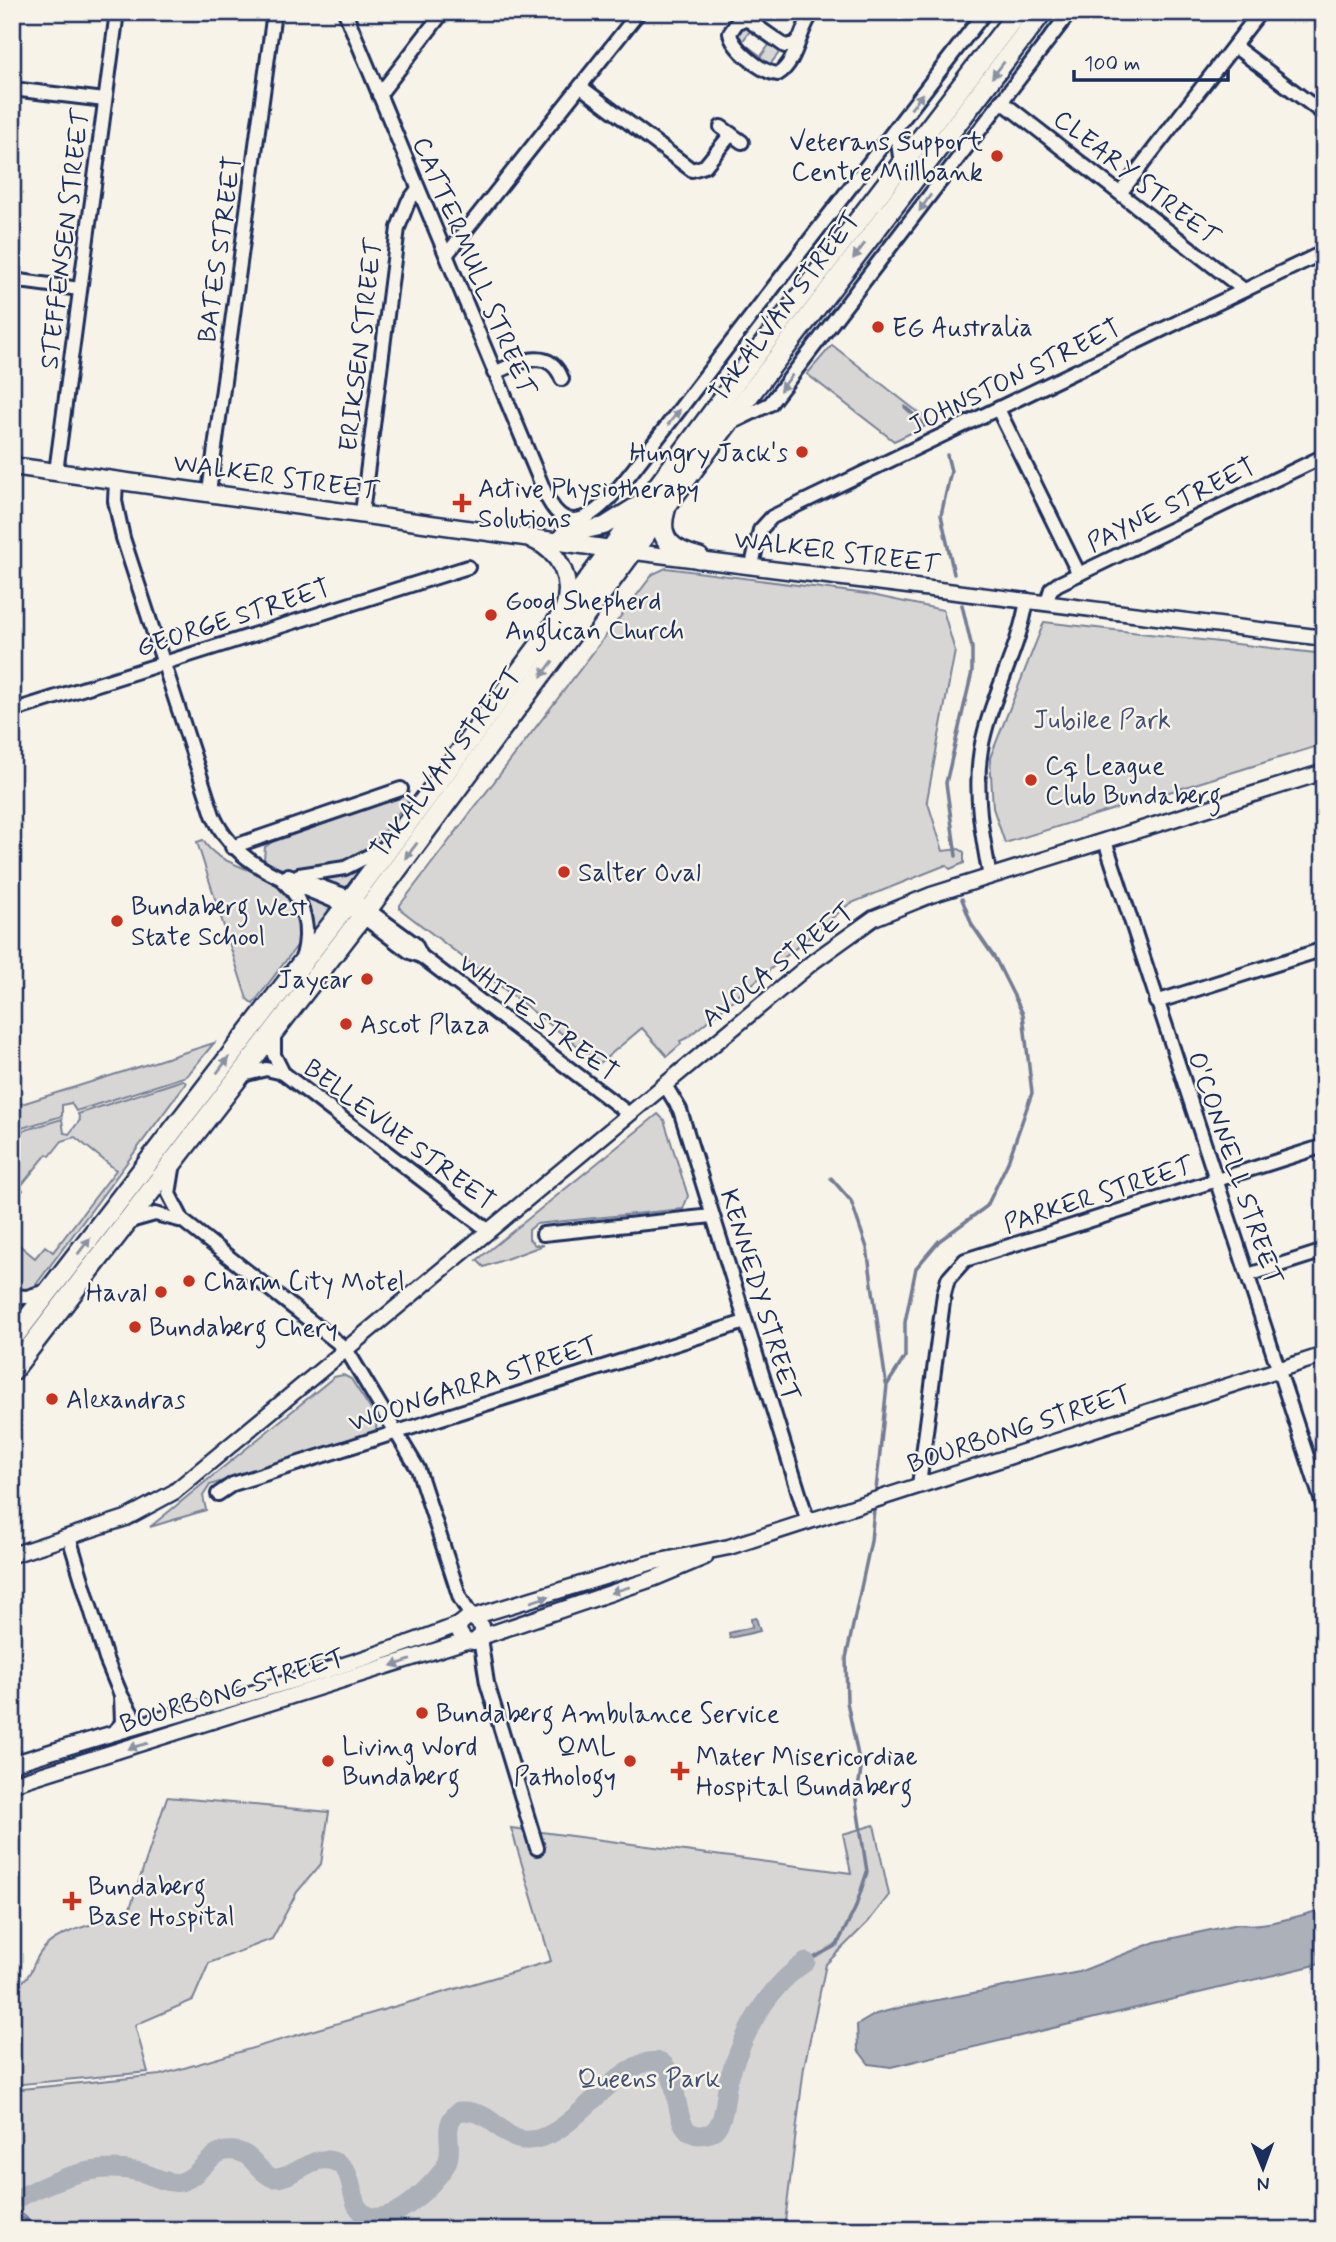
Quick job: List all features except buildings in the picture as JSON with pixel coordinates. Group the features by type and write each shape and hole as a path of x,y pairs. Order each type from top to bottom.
{"highway":[{"name":"TAKALVAN STREET","path":"12,1371 20,1333 56,1283 295,972 357,907 634,552 658,502 901,164 1018,12"},
{"name":"TAKALVAN STREET","path":"20,1333 127,1222 239,1078 275,1030 357,907 397,837 611,549 658,502 726,425 1038,14"},
{"path":"658,502 666,541 676,550 699,558"}],"main road":[{"name":"WALKER STREET","path":"12,466 499,531 611,549"},
{"path":"533,536 593,531 658,502"},
{"path":"499,531 541,544 558,560 566,578 567,593 559,619"}],"street":[{"name":"STEFFENSEN STREET","path":"56,472 117,12"},
{"name":"BATES STREET","path":"209,492 274,12"},
{"name":"CATTERMULL STREET","path":"345,12 549,503 564,517 579,520"},
{"path":"379,95 443,12"},
{"path":"799,39 794,44 785,46 748,20 734,24 730,33 735,46 772,74 780,73 790,61 813,12"},
{"name":"TAKALVAN STREET","path":"579,520 596,512 616,491 985,12"},
{"name":"TAKALVAN STREET","path":"726,425 770,404 1070,12"},
{"path":"1121,192 1260,12"},
{"path":"447,254 580,87 635,13"},
{"path":"1234,46 1324,114"},
{"path":"580,87 692,170 705,166 731,134"},
{"path":"12,89 105,100"},
{"name":"CLEARY STREET","path":"1001,101 1244,290"},
{"path":"896,128 901,164"},
{"name":"ERIKSEN STREET","path":"362,513 398,228 408,202 418,189"},
{"name":"JOHNSTON STREET","path":"752,565 758,534 768,519 1324,252"},
{"path":"12,280 79,289"},
{"path":"494,373 536,358 552,365 562,379"},
{"path":"998,409 1079,574"},
{"name":"PAYNE STREET","path":"1047,602 1051,589 1079,574 1324,456"},
{"path":"116,480 119,523 213,815 232,847 261,867 357,907"},
{"name":"WALKER STREET","path":"611,549 1324,638"},
{"name":"GEORGE STREET","path":"12,711 468,567"},
{"path":"990,877 978,802 979,766 982,746 1023,625 1027,600"},
{"name":"AVOCA STREET","path":"346,1349 841,939 907,903 1324,772"},
{"path":"232,847 401,789"},
{"path":"277,874 311,875 345,868 372,856 397,837"},
{"name":"O'CONNELL STREET","path":"1105,841 1324,1508"},
{"path":"277,874 293,891 306,921 306,946 295,972"},
{"name":"WHITE STREET","path":"357,907 415,944 421,956 629,1114"},
{"path":"1156,1002 1324,949"},
{"name":"BELLEVUE STREET","path":"275,1030 273,1051 283,1073 489,1231"},
{"name":"BELLEVUE STREET","path":"239,1078 256,1069 283,1073"},
{"name":"KENNEDY STREET","path":"665,1085 680,1110 808,1522"},
{"name":"PARKER STREET","path":"919,1485 944,1294 948,1279 965,1260 1324,1146"},
{"path":"176,1158 169,1194 183,1221"},
{"path":"127,1222 155,1214 183,1221 346,1349 418,1469 467,1621"},
{"path":"543,1234 712,1216"},
{"path":"1248,1275 1324,1251"},
{"path":"12,1296 34,1296 56,1283"},
{"name":"WOONGARRA STREET","path":"218,1494 233,1484 746,1322"},
{"path":"12,1555 135,1514 174,1492 346,1349"},
{"name":"BOURBONG STREET","path":"12,1784 473,1639 659,1577 729,1547 1324,1355"},
{"path":"69,1537 106,1659 121,1695 135,1719 170,1724 172,1734 165,1738"},
{"name":"BOURBONG STREET","path":"12,1764 157,1723 654,1562 729,1547"},
{"path":"654,1562 663,1566 663,1574 659,1577"},
{"path":"467,1621 459,1632 473,1639 537,1848"},
{"path":"467,1621 482,1626 473,1639"},
{"path":"109,1754 98,1749 99,1740 122,1723 121,1695"}],"green space":[{"path":"743,24 782,49 768,67 738,43 734,31","holes":["750,31 769,45 761,56 742,42"]},
{"path":"832,345 932,423 894,441 807,374"},
{"path":"666,568 867,594 943,610 955,651 927,800 943,851 959,849 964,852 964,863 950,869 946,865 849,904 680,1041 681,1044 667,1056 642,1028 600,1063 400,909 400,905 653,574"},
{"name":"Jubilee Park","path":"1044,622 1324,654 1324,744 1005,843 993,808 990,758"},
{"path":"405,796 408,801 386,828 349,860 318,870 299,871 276,867 264,859 265,847 272,842"},
{"path":"203,840 212,852 225,860 270,879 283,888 292,900 298,916 301,933 299,943 253,1004 247,999 197,842"},
{"path":"366,863 348,889 325,880 326,878"},
{"path":"299,893 333,908 313,934 311,933"},
{"path":"214,1043 187,1076 76,1111 71,1103 62,1105 62,1116 12,1131 12,1107"},
{"path":"183,1080 186,1083 35,1286 27,1292 12,1290 12,1239 35,1258 45,1246 53,1252 116,1170 75,1137 62,1141 50,1156 47,1154 20,1187 23,1190 12,1205 12,1134 62,1119 64,1133 69,1134 80,1120 78,1114"},
{"path":"658,1114 664,1120 688,1196 683,1209 536,1224 529,1230 529,1239 535,1245 544,1245 484,1267 477,1260"},
{"path":"343,1375 351,1379 377,1419 376,1430 210,1485 203,1496 206,1510 150,1527 334,1377"},
{"path":"167,1797 329,1812 321,1864 297,1892 272,1939 209,1963 193,2000 135,2025 148,2072 12,2085 12,1989 25,1979 40,1953 52,1941 84,1927 127,1917"},
{"name":"Queens Park","path":"874,1825 889,1895 868,1922 826,1964 804,2067 784,2230 53,2230 32,2222 12,2206 12,2090 160,2075 551,1961 511,1828 851,1873 843,1834"}],"shaded area":[{"path":"756,1618 760,1631 730,1638 729,1633 752,1627 751,1619"},
{"path":"1324,1909 1324,1963 891,2067 869,2064 858,2050 857,2025 876,2014 1079,1972 1155,1942 1238,1924 1281,1921"},
{"path":"12,2212 46,2230 12,2230"}],"waterway":[{"path":"905,407 925,425"},
{"path":"947,455 951,471 941,515 954,574"},
{"path":"956,856 946,783 972,672 972,648 962,605"},
{"path":"876,1490 887,1385 905,1357 905,1322 916,1268 939,1241 987,1206 1008,1162 1032,1093 1023,1014 996,960 972,925 962,899"},
{"path":"831,1178 851,1201 867,1248 886,1383"},
{"path":"806,1962 837,1945 855,1909 867,1872 856,1800 861,1770 847,1702 846,1658 871,1541 874,1509"},
{"path":"12,2201 56,2181 102,2170 135,2171 170,2182 181,2182 189,2179 212,2157 226,2151 235,2151 246,2155 273,2178 289,2175 317,2161 340,2164 348,2174 357,2206 363,2213 369,2216 385,2216 413,2201 443,2170 449,2158 450,2123 459,2111 473,2112 510,2135 531,2140 560,2129 618,2078 647,2062 661,2062 668,2071 678,2110 688,2130 697,2135 711,2133 720,2122 729,2078 749,2029 779,1985 806,1962"}],"place":[{"name":"Veterans Support Centre Millbank","path":"997,156"},
{"name":"EG Australia","path":"878,327"},
{"name":"Hungry Jack's","path":"802,452"},
{"name":"Active Physiotherapy Solutions","path":"462,503"},
{"name":"Good Shepherd Anglican Church","path":"491,615"},
{"name":"Cq League Club Bundaberg","path":"1031,780"},
{"name":"Salter Oval","path":"564,872"},
{"name":"Bundaberg West State School","path":"117,921"},
{"name":"Jaycar","path":"367,979"},
{"name":"Ascot Plaza","path":"346,1024"},
{"name":"Charm City Motel","path":"189,1281"},
{"name":"Haval","path":"161,1292"},
{"name":"Bundaberg Chery","path":"135,1327"},
{"name":"Alexandras","path":"52,1399"},
{"name":"Bundaberg Ambulance Service","path":"422,1713"},
{"name":"Living Word Bundaberg","path":"328,1761"},
{"name":"QML Pathology","path":"630,1761"},
{"name":"Mater Misericordiae Hospital Bundaberg","path":"680,1771"},
{"name":"Bundaberg Base Hospital","path":"72,1901"}]}
